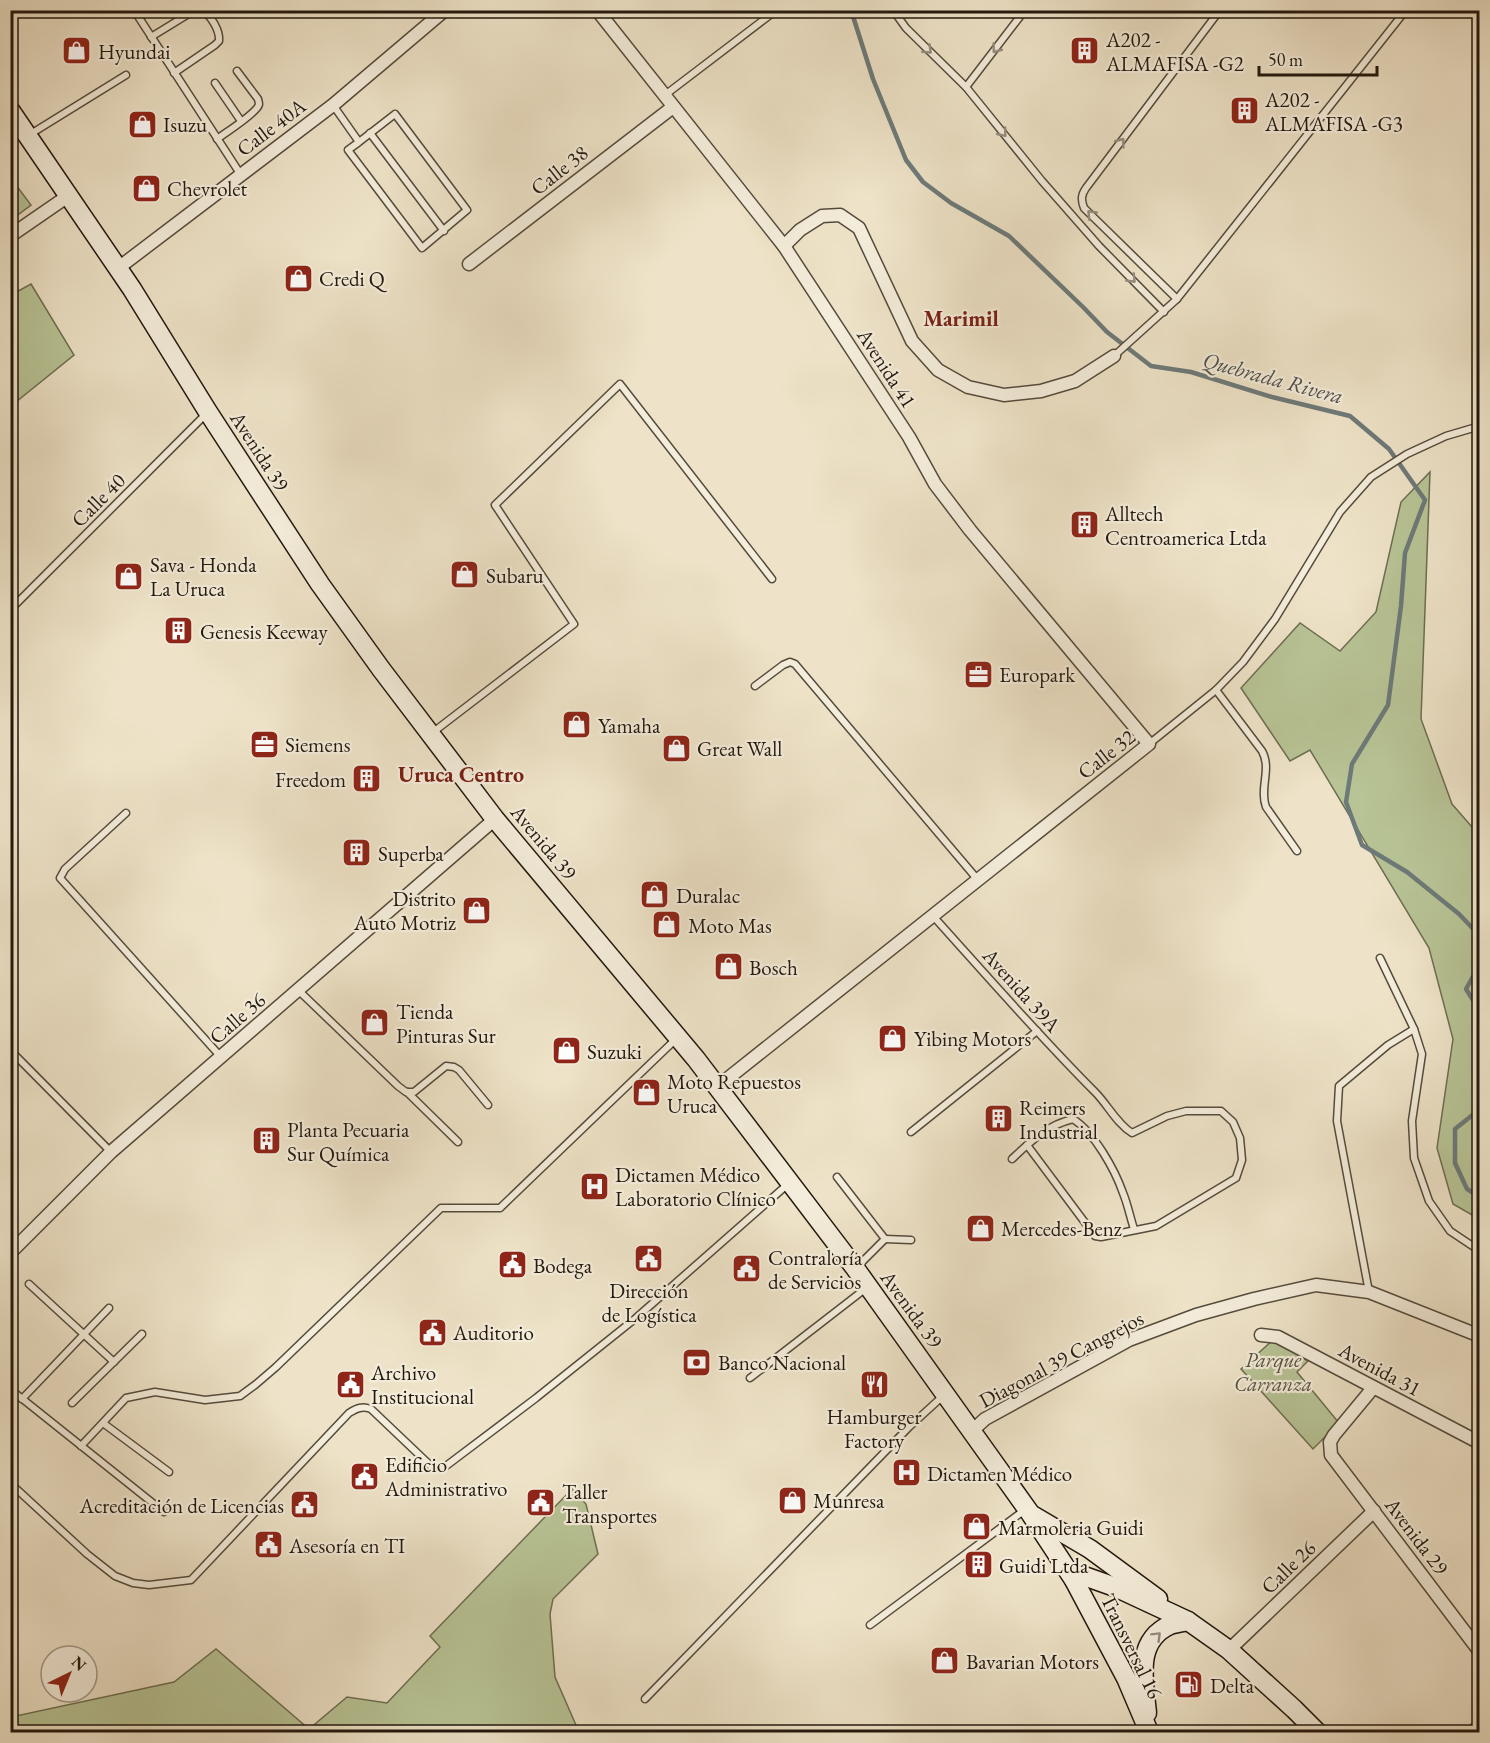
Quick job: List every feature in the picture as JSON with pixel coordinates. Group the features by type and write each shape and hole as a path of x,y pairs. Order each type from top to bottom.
{"main road":[{"name":"Avenida 39","path":"10,110 132,290 320,584 430,735 495,819 679,1037 790,1182 972,1431 1074,1580"},
{"path":"1028,1511 1090,1549 1229,1650 1317,1732"},
{"path":"1074,1580 1084,1576 1115,1587 1188,1622"},
{"name":"Transversal 16","path":"1074,1580 1126,1678 1148,1732"},
{"path":"1148,1732 1143,1668 1146,1650 1155,1635 1171,1624 1188,1622"}],"street":[{"name":"Calle 40A","path":"117,269 333,105 445,10"},
{"name":"Avenida 41","path":"597,10 784,246 909,437 935,484 970,530 1149,744"},
{"name":"Calle 38","path":"469,264 672,106"},
{"path":"10,236 68,196"},
{"path":"784,246 800,230 822,216 840,215 860,228 912,340 938,370 968,387 1005,395 1041,391 1075,381 1114,356"},
{"name":"Calle 32","path":"717,1087 1149,744"},
{"name":"Calle 36","path":"10,1253 111,1152 495,819"},
{"name":"Diagonal 39 Cangrejos","path":"972,1431 986,1419 1128,1340 1196,1315 1316,1285 1369,1292 1479,1336"},
{"name":"Avenida 31","path":"1261,1335 1278,1337 1479,1443"},
{"name":"Avenida 29","path":"1373,1388 1330,1442 1331,1455 1479,1652"},
{"name":"Calle 26","path":"1229,1650 1374,1511"},
{"path":"1472,1732 1479,1726"}],"lane":[{"path":"134,10 241,175"},
{"path":"151,37 195,10"},
{"path":"174,73 219,41 219,32 207,14 201,10"},
{"path":"664,96 770,15 767,10"},
{"path":"893,10 906,28 966,87 1042,182 1164,312"},
{"path":"966,87 1025,10"},
{"path":"1177,299 1084,208 1083,193 1220,10"},
{"path":"1114,356 1177,299 1406,10"},
{"path":"218,139 257,108 259,103 237,70"},
{"path":"28,135 126,75"},
{"path":"215,83 241,121"},
{"path":"333,105 359,142"},
{"path":"395,114 467,210 422,248 348,150 370,133 395,114"},
{"path":"370,133 444,231"},
{"path":"430,735 574,624 495,505 620,384 772,579"},
{"name":"Calle 40","path":"10,610 208,412"},
{"name":"Calle 32","path":"1149,744 1216,690 1243,662 1275,619 1340,512 1371,477 1407,454 1446,436 1479,426"},
{"path":"755,686 783,665 790,662 795,664 978,880"},
{"path":"1216,690 1262,751 1266,759 1263,799 1266,807 1297,851"},
{"path":"126,813 65,869 60,878 221,1057"},
{"name":"Avenida 39A","path":"933,916 1097,1094 1125,1129 1132,1133 1167,1116 1186,1111 1221,1111 1233,1122 1240,1138 1242,1160 1236,1178 1156,1226 1134,1229"},
{"path":"1380,958 1414,1029 1422,1054 1412,1121 1414,1158 1429,1201 1450,1231 1479,1251"},
{"path":"298,990 458,1142"},
{"path":"1369,1292 1337,1121 1339,1086 1388,1045 1414,1029"},
{"path":"911,1132 1037,1031"},
{"path":"81,1446 126,1398 154,1392 205,1400 240,1395 248,1390 276,1367 441,1208 500,1209 679,1037"},
{"path":"10,1050 111,1152"},
{"path":"406,1092 414,1092 446,1066 454,1067 488,1105"},
{"path":"1012,1160 1027,1145 1042,1132 1061,1122 1072,1119 1081,1124 1113,1169 1124,1193 1134,1229 1101,1237 1095,1236 1027,1145"},
{"path":"837,1177 885,1239"},
{"path":"10,1484 87,1554 115,1576 133,1583 149,1585 191,1580 349,1413 357,1408 371,1409 432,1467 442,1469 636,1318 790,1182"},
{"path":"855,1268 885,1239 911,1240"},
{"path":"29,1284 114,1362"},
{"path":"750,1378 868,1286"},
{"path":"22,1399 109,1308"},
{"path":"72,1403 142,1334"},
{"path":"10,1389 164,1512"},
{"path":"645,1699 909,1427 945,1394"},
{"path":"103,1423 169,1472"},
{"path":"870,1625 1028,1511"}],"green space":[{"path":"10,177 31,205 11,220 10,220"},
{"path":"31,284 74,355 11,406 11,295"},
{"path":"1430,472 1421,719 1452,804 1479,835 1479,1219 1453,1204 1437,1148 1453,1039 1429,948 1310,750 1290,761 1241,688 1300,623 1340,651 1376,612 1401,502"},
{"name":"Parque Carranza","path":"1274,1339 1308,1361 1297,1372 1339,1423 1313,1449 1241,1369"},
{"path":"572,1489 586,1504 598,1554 553,1599 550,1614 555,1677 579,1732 11,1732 11,1717 72,1704 99,1704 99,1698 174,1682 216,1649 309,1729 347,1697 387,1703 440,1647 430,1636"}],"waterway":[{"name":"Quebrada Rivera","path":"851,10 873,79 906,160 923,182 951,203 1009,236 1107,332 1151,366 1191,372 1272,397 1350,416 1389,449 1425,500 1405,553 1401,606 1388,705 1352,764 1346,802 1362,845 1407,872 1459,914 1480,936"},
{"name":"Quebrada Rivera","path":"1480,964 1466,989 1480,1011"},
{"name":"Quebrada Rivera","path":"1480,1109 1455,1129 1455,1163 1467,1189 1480,1197"}],"place":[{"name":"Hyundai","path":"77,51"},
{"name":"A202 - ALMAFISA -G2","path":"1085,51"},
{"name":"A202 - ALMAFISA -G3","path":"1244,111"},
{"name":"Isuzu","path":"142,124"},
{"name":"Chevrolet","path":"146,188"},
{"name":"Credi Q","path":"298,278"},
{"name":"Alltech Centroamerica Ltda","path":"1084,525"},
{"name":"Subaru","path":"465,575"},
{"name":"Sava - Honda La Uruca","path":"129,576"},
{"name":"Genesis Keeway","path":"179,631"},
{"name":"Europark","path":"978,674"},
{"name":"Yamaha","path":"577,725"},
{"name":"Siemens","path":"264,744"},
{"name":"Great Wall","path":"676,748"},
{"name":"Freedom","path":"367,779"},
{"name":"Superba","path":"357,853"},
{"name":"Duralac","path":"655,895"},
{"name":"Distrito Auto Motriz","path":"477,910"},
{"name":"Moto Mas","path":"667,925"},
{"name":"Bosch","path":"728,967"},
{"name":"Tienda Pinturas Sur","path":"375,1023"},
{"name":"Yibing Motors","path":"893,1038"},
{"name":"Suzuki","path":"566,1051"},
{"name":"Moto Repuestos Uruca","path":"646,1093"},
{"name":"Reimers Industrial","path":"998,1119"},
{"name":"Planta Pecuaria Sur Química","path":"266,1141"},
{"name":"Dictamen Médico Laboratorio Clínico","path":"594,1186"},
{"name":"Mercedes-Benz","path":"980,1228"},
{"name":"Dirección de Logística","path":"649,1259"},
{"name":"Bodega","path":"512,1265"},
{"name":"Contraloría de Servicios","path":"747,1269"},
{"name":"Auditorio","path":"432,1332"},
{"name":"Banco Nacional","path":"697,1362"},
{"name":"Archivo Institucional","path":"350,1384"},
{"name":"Hamburger Factory","path":"874,1385"},
{"name":"Dictamen Médico","path":"906,1473"},
{"name":"Edificio Administrativo","path":"364,1476"},
{"name":"Munresa","path":"792,1500"},
{"name":"Taller Transportes","path":"541,1503"},
{"name":"Acreditación de Licencias","path":"305,1505"},
{"name":"Marmoleria Guidi","path":"977,1527"},
{"name":"Asesoría en TI","path":"268,1545"},
{"name":"Guidi Ltda","path":"978,1565"},
{"name":"Bavarian Motors","path":"945,1661"},
{"name":"Delta","path":"1189,1685"}],"district":[{"name":"Marimil","path":"961,318"},
{"name":"Uruca Centro","path":"461,774"}]}
